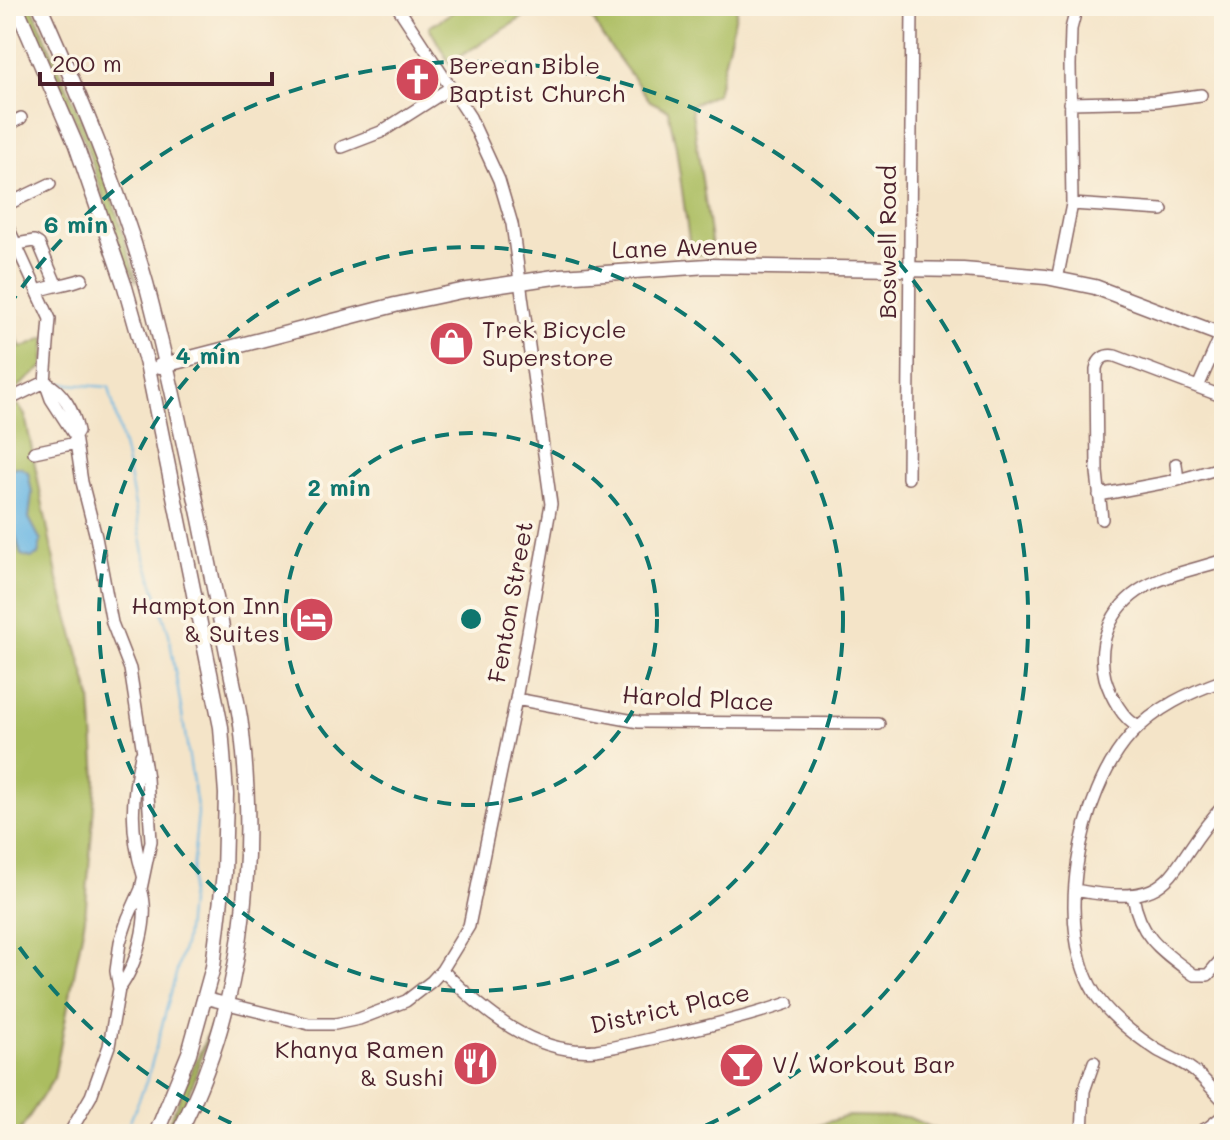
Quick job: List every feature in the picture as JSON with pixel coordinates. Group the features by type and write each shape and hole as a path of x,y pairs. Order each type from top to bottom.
{"main road":[{"path":"16,6 45,69 92,189 125,287 148,368 221,727 226,794 224,873 213,967 189,1053 156,1134"},
{"path":"40,6 92,127 123,210 167,364 242,730 247,801 247,868 239,939 226,1005 209,1064 178,1134"},
{"name":"Lane Avenue","path":"148,368 461,291 658,268 726,266 963,270 1057,280 1107,290 1222,336"}],"street":[{"name":"Fenton Street","path":"204,998 296,1022 347,1022 406,1001 442,970 469,926 516,699 551,504 512,224 499,180 467,112 397,6"},
{"name":"Boswell Road","path":"908,478 912,6"},
{"path":"1057,280 1072,204 1071,29 1077,6"},
{"path":"342,147 381,132 450,88"},
{"path":"1070,103 1156,101 1201,95"},
{"path":"6,126 21,118"},
{"path":"6,205 50,184"},
{"path":"1072,204 1162,210"},
{"path":"6,223 50,319 45,382 51,399 75,439 111,618 130,669 151,818 151,841 142,884 120,942 116,971 119,989 109,1046 91,1096 69,1134"},
{"path":"17,244 34,241 39,244 56,284"},
{"path":"38,291 82,279"},
{"path":"1198,387 1222,336"},
{"path":"1102,519 1096,369 1105,356 1224,397"},
{"path":"6,401 45,382"},
{"path":"34,452 75,439"},
{"path":"1176,464 1178,480"},
{"path":"1099,495 1178,480 1224,467"},
{"path":"1139,727 1129,723 1105,676 1103,650 1112,619 1124,601 1146,585 1224,560"},
{"path":"1224,680 1178,698 1139,727 1115,758 1098,788 1087,820 1073,914 1076,949 1098,998 1133,1032 1194,1071 1224,1101"},
{"name":"Harold Place","path":"516,699 639,722 879,724"},
{"path":"119,989 128,978 146,913 132,813 142,750"},
{"path":"1075,890 1133,896 1148,892 1166,881 1224,805"},
{"path":"1133,896 1137,915 1149,939 1194,975 1208,975 1224,956"},
{"name":"District Place","path":"442,970 493,1015 525,1037 563,1049 594,1050 636,1042 752,1015 788,1003"},
{"path":"1082,1134 1084,1091 1094,1062"},
{"path":"1195,1134 1224,1115"}],"green space":[{"path":"24,6 32,6 90,140 137,282 125,261 85,142"},
{"path":"462,6 541,6 449,63 429,27"},
{"path":"586,6 738,6 717,94 691,105 713,254 691,255 668,110 650,101 602,36"},
{"path":"6,312 21,348 46,337 43,367 6,397"},
{"path":"18,405 25,415 58,580 91,698 96,780 85,918 54,1078 18,1134 6,1134 6,410"},
{"path":"212,1024 193,1083 171,1134 164,1134"},
{"path":"848,1116 908,1117 946,1134 787,1134"}],"water":[{"path":"14,467 28,472 32,493 29,518 41,541 38,555 31,558 21,555 15,533 6,524 7,478"}],"waterway":[{"path":"54,383 109,387 145,558 169,634 198,813 185,941 148,1077 125,1134"}],"place":[{"name":"Berean Bible Baptist Church","path":"418,80"},
{"name":"Trek Bicycle Superstore","path":"451,344"},
{"name":"Hampton Inn & Suites","path":"311,620"},
{"name":"Khanya Ramen & Sushi","path":"475,1064"},
{"name":"V/ Workout Bar","path":"741,1065"}]}
